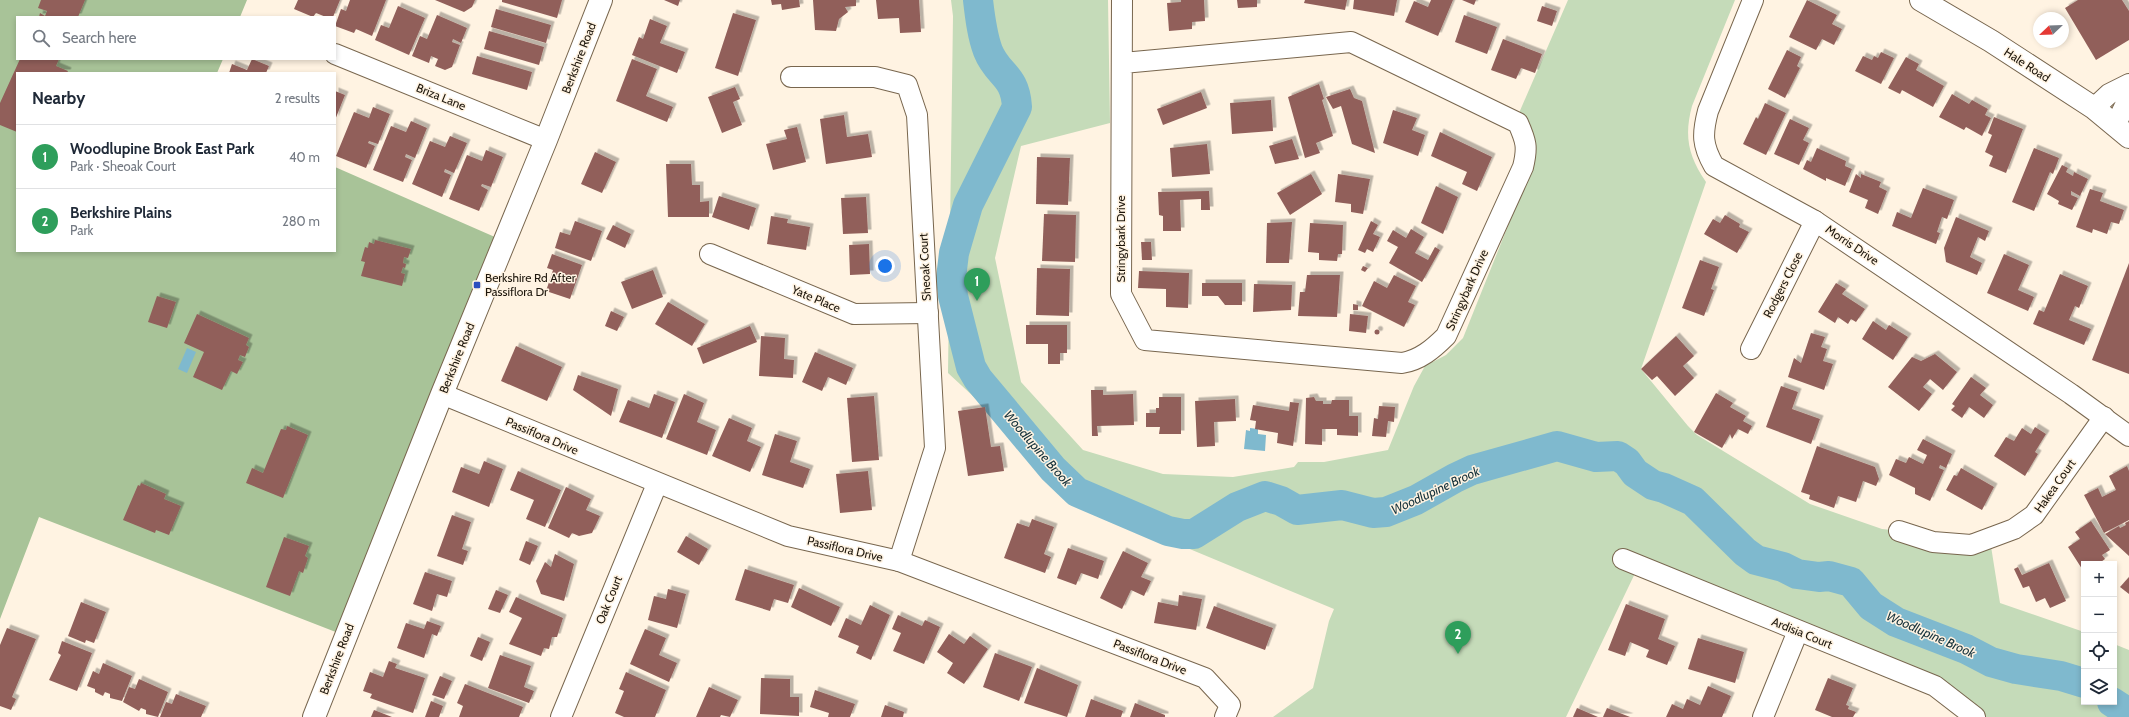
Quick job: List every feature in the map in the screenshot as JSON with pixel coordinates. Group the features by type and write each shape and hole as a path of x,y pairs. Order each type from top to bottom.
{"main road":[{"name":"Berkshire Road","path":"314,717 601,0"},
{"name":"Hale Road","path":"1921,0 1991,41 2094,108 2122,132"}],"street":[{"name":"Stringybark Drive","path":"1122,0 1121,44 1123,63 1121,294 1145,340 1402,363 1412,362 1429,352 1446,336 1523,167 1526,154 1526,142 1518,123 1351,42 1123,63"},
{"name":"Morris Drive","path":"1753,0 1708,111 1703,129 1706,154 1714,166 1815,221 2104,417 2129,436"},
{"name":"Briza Lane","path":"336,54 546,140"},
{"name":"Sheoak Court","path":"791,77 875,77 907,85 917,115 935,448 899,560"},
{"path":"2094,108 2109,94 2129,84"},
{"path":"2122,132 2129,97"},
{"name":"Rodgers Close","path":"1750,349 1815,221"},
{"name":"Yate Place","path":"710,254 854,314 928,313"},
{"name":"Passiflora Drive","path":"442,394 657,484 788,536 899,560 1205,678 1230,705 1225,717"},
{"name":"Hakea Court","path":"1899,531 1933,542 1972,545 2014,529 2034,515 2104,417"},
{"name":"Oak Court","path":"561,717 657,484"},
{"name":"Ardisia Court","path":"1624,559 1798,632 1935,686 1975,717"},
{"path":"1763,717 1798,632"}],"green space":[{"path":"0,0 247,0 240,16 16,16 16,60 223,60 217,72 16,72 16,252 336,252 336,167 504,241 346,636 39,517 0,619"},
{"path":"951,0 1108,0 1110,123 1021,146 995,258 1021,382 1083,450 1163,474 1233,477 1294,467 1298,462 1324,462 1388,450 1414,386 1425,366 1446,355 1463,338 1522,191 1519,113 1568,0 1735,0 1692,106 1688,127 1689,146 1695,163 1706,182 1641,369 1697,435 1810,504 1882,529 1990,540 2000,603 2081,631 2081,705 2117,705 2117,645 2129,650 2129,717 1975,717 1935,686 1639,565 1566,717 1273,717 1313,688 1329,621 1334,609 1156,535 1049,483 1014,434 948,373 953,16"}],"water":[{"path":"187,348 196,352 187,373 178,369"},
{"path":"1250,428 1258,429 1258,434 1266,435 1265,451 1244,449 1246,430 1250,431"}],"building":[{"path":"41,0 85,0 78,16 45,16 47,11 38,8"},
{"path":"298,0 340,0 333,16 324,16 316,13 314,16 311,16 294,9"},
{"path":"350,0 386,0 372,36 356,29 354,33 336,26 341,9 346,11"},
{"path":"435,0 475,0 472,7 464,12"},
{"path":"502,0 562,0 557,18 502,2"},
{"path":"664,0 680,0 678,6"},
{"path":"771,0 799,0 800,7 782,10 781,4 772,5"},
{"path":"813,0 856,0 856,6 845,7 848,12 839,19 836,31 815,30"},
{"path":"876,0 919,0 921,32 900,33 899,18 878,19"},
{"path":"1181,0 1204,0 1205,21 1192,22 1192,29 1169,31 1167,3 1181,2"},
{"path":"1237,0 1257,0 1257,7 1238,8"},
{"path":"1305,0 1347,0 1345,10 1304,3"},
{"path":"1354,0 1397,0 1394,16 1353,9"},
{"path":"1431,0 1453,0 1438,36 1405,22 1414,1 1428,7"},
{"path":"1462,0 1476,0 1474,5"},
{"path":"1807,0 1837,15 1832,24 1842,29 1834,45 1822,39 1816,50 1789,37"},
{"path":"2078,0 2122,0 2129,11 2129,40 2096,60 2069,15 2069,12 2065,8"},
{"path":"398,6 425,18 409,55 375,40 381,25 389,28"},
{"path":"1542,6 1557,11 1552,26 1537,21"},
{"path":"496,9 551,25 546,43 491,27"},
{"path":"733,13 756,20 738,76 715,68"},
{"path":"437,15 467,28 461,43 453,39 452,42 460,45 452,67 445,70 435,66 438,59 431,56 429,63 412,56 420,36 427,39"},
{"path":"1464,15 1497,27 1487,54 1455,42"},
{"path":"650,19 667,26 660,43 685,52 677,73 632,55 639,37 643,39"},
{"path":"489,31 544,47 539,65 484,49"},
{"path":"1503,39 1542,54 1535,73 1521,68 1516,79 1491,70"},
{"path":"1787,50 1801,57 1797,66 1800,68 1785,98 1768,89"},
{"path":"1881,52 1894,58 1881,84 1855,71 1863,56 1872,60 1874,56 1878,58"},
{"path":"477,56 532,72 527,90 472,74"},
{"path":"1906,57 1919,64 1916,70 1944,86 1933,107 1902,90 1900,94 1888,88"},
{"path":"632,59 657,69 646,96 673,107 667,122 616,101"},
{"path":"20,60 59,60 56,66 68,71 16,72 16,132 0,125 0,103"},
{"path":"252,60 269,66 266,72 229,72 232,64 247,70"},
{"path":"1319,84 1324,99 1322,100 1333,136 1316,143 1320,153 1305,158 1288,97"},
{"path":"735,87 740,99 733,102 742,125 722,133 708,97"},
{"path":"1350,89 1354,98 1362,101 1375,153 1352,144 1341,106 1333,109 1326,97"},
{"path":"336,91 345,95 336,118"},
{"path":"1201,92 1207,108 1163,125 1157,109"},
{"path":"1952,94 1969,104 1972,100 1988,109 1985,115 1991,118 1982,136 1966,127 1964,130 1939,117"},
{"path":"1271,100 1273,131 1232,134 1230,103"},
{"path":"1765,103 1786,113 1766,155 1743,144 1756,117 1758,119"},
{"path":"373,107 390,114 378,144 369,141 368,143 375,146 366,168 336,156 354,112 369,118"},
{"path":"1393,110 1417,118 1412,130 1425,135 1418,156 1383,143"},
{"path":"844,115 847,137 868,134 872,157 826,164 820,119"},
{"path":"1994,117 2023,129 2006,173 1989,166 1993,156 1985,152 1992,135 1988,133"},
{"path":"1790,119 1809,128 1803,140 1809,143 1799,165 1774,154"},
{"path":"411,121 427,128 415,158 406,154 405,157 412,160 403,182 373,170 391,126 406,132"},
{"path":"797,127 806,162 773,170 766,144 787,139 784,130"},
{"path":"1440,132 1492,157 1477,191 1462,184 1467,172 1431,156"},
{"path":"450,136 467,143 454,173 445,169 444,172 451,175 442,197 412,184 430,141 445,147"},
{"path":"1292,139 1299,159 1275,164 1269,146"},
{"path":"1207,144 1210,174 1172,177 1170,148"},
{"path":"1817,148 1846,161 1845,166 1852,169 1845,186 1826,178 1826,181 1803,169 1807,160 1811,162"},
{"path":"2034,148 2059,158 2053,174 2050,172 2034,211 2012,202"},
{"path":"486,150 503,157 491,187 482,184 481,186 488,190 479,211 449,199 467,155 482,161"},
{"path":"595,152 616,162 602,193 581,184"},
{"path":"1037,157 1070,158 1068,205 1036,204"},
{"path":"666,164 691,164 692,185 700,185 700,202 709,201 709,217 668,217"},
{"path":"2062,165 2068,168 2066,172 2073,176 2074,172 2088,179 2080,196 2071,191 2071,195 2078,198 2072,210 2058,204 2059,201 2047,194"},
{"path":"1311,174 1322,194 1290,215 1277,193"},
{"path":"1338,174 1370,179 1363,214 1351,212 1351,204 1335,202"},
{"path":"1856,174 1861,178 1861,174 1881,182 1879,187 1887,191 1878,214 1865,208 1868,200 1849,192"},
{"path":"1436,186 1458,197 1443,234 1421,223"},
{"path":"1923,188 1954,200 1947,219 1942,217 1937,232 1940,233 1936,244 1892,226 1897,212 1911,218"},
{"path":"2090,189 2103,193 2100,201 2124,210 2119,224 2111,222 2107,234 2093,229 2092,233 2076,227"},
{"path":"1209,191 1210,210 1201,210 1201,199 1180,200 1181,231 1163,231 1163,216 1159,215 1158,192"},
{"path":"719,196 756,208 749,230 712,217"},
{"path":"866,197 868,233 843,234 841,198"},
{"path":"1044,214 1076,215 1075,262 1042,261"},
{"path":"1725,215 1740,224 1739,227 1749,232 1737,253 1704,234 1713,219 1720,223"},
{"path":"771,216 788,219 787,223 810,227 806,250 767,244"},
{"path":"1956,217 1989,231 1985,241 1978,237 1970,257 1982,263 1977,275 1946,262 1944,248"},
{"path":"575,221 602,231 591,261 555,248 560,232 570,235"},
{"path":"1371,221 1378,225 1373,234 1380,237 1373,252 1367,249 1365,253 1358,250"},
{"path":"1292,222 1289,263 1266,263 1267,223"},
{"path":"1310,223 1343,225 1342,254 1338,254 1337,261 1319,260 1319,253 1308,252"},
{"path":"613,225 631,234 625,248 606,239"},
{"path":"1411,229 1424,237 1415,253 1428,260 1435,247 1440,250 1422,282 1389,263 1398,247 1387,241 1393,230 1406,238"},
{"path":"375,240 411,249 408,258 404,257 403,263 406,264 401,273 405,274 402,286 361,276 365,262 361,261 365,247 368,248 369,242 374,244"},
{"path":"1141,242 1151,242 1152,260 1142,260"},
{"path":"869,244 870,274 850,275 849,245"},
{"path":"552,254 582,265 570,299 546,291 553,270 547,268"},
{"path":"2004,254 2029,265 2018,290 2034,297 2028,311 1987,293"},
{"path":"1700,260 1719,267 1711,289 1714,290 1704,316 1682,308"},
{"path":"2129,263 2129,374 2092,360"},
{"path":"1363,266 1368,268 1365,272 1361,270"},
{"path":"1037,268 1070,269 1069,316 1036,315"},
{"path":"653,270 663,297 632,309 621,282"},
{"path":"1139,271 1189,273 1188,308 1166,307 1166,289 1138,288"},
{"path":"2060,274 2088,286 2079,308 2075,306 2069,320 2091,329 2084,345 2033,324 2039,310 2044,312"},
{"path":"1307,275 1340,275 1337,317 1298,316 1300,292 1305,292"},
{"path":"1394,275 1416,286 1408,302 1415,305 1404,327 1362,306 1374,281 1387,288"},
{"path":"1202,283 1242,283 1242,305 1225,305 1218,296 1202,296"},
{"path":"1836,283 1846,289 1842,294 1865,309 1856,322 1851,319 1848,324 1838,317 1835,323 1818,312"},
{"path":"1254,284 1292,285 1291,310 1253,312"},
{"path":"157,296 176,302 167,328 148,322"},
{"path":"668,302 705,324 692,346 655,324"},
{"path":"1353,304 1358,305 1358,310 1353,310"},
{"path":"611,311 624,317 617,331 605,326"},
{"path":"197,314 249,338 246,345 249,347 245,357 240,355 238,360 243,362 237,374 231,371 222,390 193,377 204,352 184,343"},
{"path":"1350,314 1368,316 1366,333 1349,331"},
{"path":"1873,321 1886,330 1889,325 1908,337 1893,360 1862,339"},
{"path":"1026,325 1067,325 1067,353 1060,353 1060,364 1048,364 1048,344 1026,344"},
{"path":"750,326 757,342 703,364 697,348"},
{"path":"1375,330 1379,330 1379,334 1375,334"},
{"path":"1811,333 1825,337 1821,347 1827,349 1823,361 1833,364 1824,390 1788,377 1794,358 1801,363"},
{"path":"761,336 785,338 784,359 794,360 793,378 759,376"},
{"path":"1676,336 1694,356 1683,366 1694,378 1675,396 1657,376 1652,380 1641,369"},
{"path":"516,346 562,367 547,401 501,381"},
{"path":"815,352 853,368 846,385 828,377 822,391 802,382"},
{"path":"1935,354 1957,372 1943,390 1930,379 1923,387 1932,394 1919,411 1888,387 1912,357 1921,361"},
{"path":"578,375 618,389 611,416 573,390"},
{"path":"1971,377 1986,388 1980,395 1993,405 1984,418 1969,407 1962,418 1951,410 1955,406 1952,404"},
{"path":"1781,386 1798,392 1792,409 1820,419 1811,444 1766,427"},
{"path":"1091,390 1103,390 1103,395 1133,394 1134,425 1097,426 1098,436 1092,436"},
{"path":"1716,393 1733,403 1730,407 1746,416 1743,421 1752,426 1748,434 1738,429 1732,439 1730,434 1722,448 1694,432"},
{"path":"654,394 675,402 662,438 619,422 628,400 649,408"},
{"path":"684,394 704,403 697,422 716,430 707,455 666,439"},
{"path":"874,396 879,460 852,462 847,398"},
{"path":"1159,397 1181,397 1181,434 1159,434 1160,427 1146,427 1146,413 1156,413 1156,408 1159,408"},
{"path":"1314,397 1316,401 1323,401 1323,404 1331,404 1332,400 1349,400 1349,416 1358,416 1358,436 1337,435 1337,429 1322,429 1322,445 1305,444 1306,398"},
{"path":"1235,399 1236,421 1214,422 1215,446 1197,447 1195,401"},
{"path":"1290,402 1299,403 1293,446 1277,443 1278,433 1255,429 1256,421 1250,420 1253,405 1289,411"},
{"path":"1379,406 1395,407 1394,422 1388,421 1386,437 1372,436 1374,418 1378,419"},
{"path":"985,407 991,447 1000,446 1004,471 968,476 958,411"},
{"path":"729,418 752,428 747,441 761,447 750,472 712,456"},
{"path":"287,426 308,435 283,498 246,483 252,468 263,473 281,429 286,430"},
{"path":"2035,427 2046,434 2035,452 2038,454 2025,476 1994,456 2006,437 2014,441 2022,428 2031,434"},
{"path":"775,434 797,441 790,462 810,469 803,488 762,475"},
{"path":"1923,439 1952,454 1946,468 1940,465 1939,468 1944,470 1930,501 1915,494 1915,488 1889,475 1896,459 1906,463 1909,457 1923,464 1927,455 1917,450"},
{"path":"1817,446 1875,467 1879,479 1876,486 1863,481 1856,502 1838,496 1834,508 1809,499 1810,495 1801,492"},
{"path":"484,461 503,469 489,507 452,492 461,467 479,474"},
{"path":"2127,466 2129,471 2129,520 2104,533 2084,495 2098,488 2102,497 2116,490 2109,476"},
{"path":"1961,468 1994,487 1982,510 1946,490 1954,475 1957,476"},
{"path":"518,471 561,490 545,527 526,519 534,500 510,490"},
{"path":"868,471 872,510 840,513 836,474"},
{"path":"141,483 166,494 164,499 181,506 169,535 156,530 155,533 123,520 138,485 140,486"},
{"path":"566,487 591,499 586,510 600,516 592,533 579,536 572,533 569,538 548,528"},
{"path":"452,515 471,522 462,549 468,551 463,565 437,556"},
{"path":"1032,519 1054,527 1044,554 1051,557 1045,573 1004,558 1017,523 1029,527"},
{"path":"2091,521 2110,550 2102,555 2105,559 2102,561 2081,561 2081,567 2068,547 2080,539 2075,532"},
{"path":"2129,521 2129,556 2105,534 2119,526 2120,528 2126,525 2125,523"},
{"path":"686,536 708,549 699,565 677,552"},
{"path":"284,537 309,546 305,556 308,558 303,573 299,571 290,596 266,587"},
{"path":"526,541 538,546 530,565 519,560"},
{"path":"1068,548 1104,561 1098,579 1081,573 1076,585 1057,578"},
{"path":"1123,551 1148,563 1141,577 1151,581 1144,596 1131,590 1122,609 1100,598"},
{"path":"555,554 574,564 564,601 541,594 536,581 545,562 551,567"},
{"path":"2049,563 2066,601 2050,608 2045,598 2036,602 2029,586 2023,588 2014,569 2018,567 2022,575"},
{"path":"745,569 794,585 788,603 774,599 770,611 735,600"},
{"path":"425,572 452,581 447,597 437,594 432,611 413,604"},
{"path":"2129,577 2129,594 2120,587"},
{"path":"799,588 840,607 831,626 791,607"},
{"path":"668,589 686,594 677,628 648,620 654,596 666,599"},
{"path":"496,590 508,595 500,613 488,609"},
{"path":"1179,595 1202,599 1196,630 1154,623 1158,602 1178,606"},
{"path":"516,597 563,618 557,637 552,637 549,649 544,648 541,656 509,644 522,618 509,612"},
{"path":"81,602 106,612 94,643 86,640 85,643 68,636"},
{"path":"1626,604 1665,619 1658,639 1675,646 1667,665 1646,657 1649,650 1630,642 1625,656 1608,650"},
{"path":"870,605 890,615 871,660 856,653 859,646 838,637 846,618 861,625"},
{"path":"1214,606 1273,628 1265,650 1206,628"},
{"path":"898,615 922,626 925,620 940,627 924,664 893,651 901,633 892,629"},
{"path":"427,621 441,626 437,636 432,634 424,658 397,648 406,623 424,629"},
{"path":"7,628 36,639 12,697 16,699 11,710 0,706 0,645"},
{"path":"645,629 666,638 659,655 677,663 669,682 630,664"},
{"path":"949,634 964,644 970,636 988,649 964,684 947,673 953,663 937,652"},
{"path":"478,637 490,642 482,661 470,656"},
{"path":"1698,638 1744,652 1735,683 1688,669"},
{"path":"62,641 92,653 77,691 49,680 61,655 58,653"},
{"path":"995,653 1032,667 1019,701 983,687"},
{"path":"500,655 531,666 524,687 534,691 529,703 488,688"},
{"path":"389,661 397,664 395,668 425,678 413,713 370,698 372,694 363,691 370,672 383,677"},
{"path":"103,663 132,676 122,701 110,698 110,694 105,692 103,696 95,692 95,689 87,686 93,671 99,674"},
{"path":"1037,668 1078,685 1067,717 1024,703"},
{"path":"626,672 666,690 655,717 624,717 615,713 624,691 619,689"},
{"path":"440,676 452,681 444,699 432,695"},
{"path":"761,678 790,679 790,697 799,697 799,716 760,714"},
{"path":"1828,678 1853,688 1846,705 1849,706 1848,709 1856,712 1853,717 1832,717 1815,710"},
{"path":"139,679 168,692 158,717 146,714 146,710 141,708 139,711 123,702 129,687 135,689"},
{"path":"465,684 523,707 519,717 459,717 463,706 457,703"},
{"path":"1708,686 1731,696 1722,717 1666,717 1672,704 1683,709 1687,699 1700,705"},
{"path":"709,687 738,700 730,717 721,715 720,717 696,717"},
{"path":"815,690 855,704 850,717 828,717 829,713 810,707"},
{"path":"176,694 206,706 201,717 160,717 166,702 172,704"},
{"path":"1091,699 1123,711 1121,717 1085,717"},
{"path":"431,701 443,706 439,717 425,717"},
{"path":"1135,703 1165,715 1165,717 1130,717"},
{"path":"885,705 904,712 903,717 881,717"},
{"path":"1577,708 1598,717 1573,717"},
{"path":"1607,708 1630,717 1603,717"},
{"path":"374,710 392,717 371,717"}],"waterway":[{"name":"Woodlupine Brook","path":"978,0 980,19 988,51 996,66 1010,81 1016,96 1017,107 968,205 954,253 951,278 953,296 971,367 978,379 1053,469 1077,492 1168,531 1183,534 1194,534 1237,507 1265,496 1281,501 1297,510 1342,505 1373,513 1386,512 1416,500 1472,470 1557,446 1596,457 1618,456 1627,462 1635,473 1653,485 1664,488 1693,501 1745,552 1756,560 1783,567 1797,574 1819,577 1829,576 1851,582 1871,606 1896,622 1966,649 1991,662 2016,669 2061,676 2081,682"},
{"name":"Woodlupine Brook","path":"2117,705 2129,713"}],"place":[{"name":"Berkshire Rd After Passiflora Dr","path":"477,285"},
{"name":"Woodlupine Brook East Park","path":"977,301"},
{"name":"Berkshire Plains","path":"1458,654"}]}
